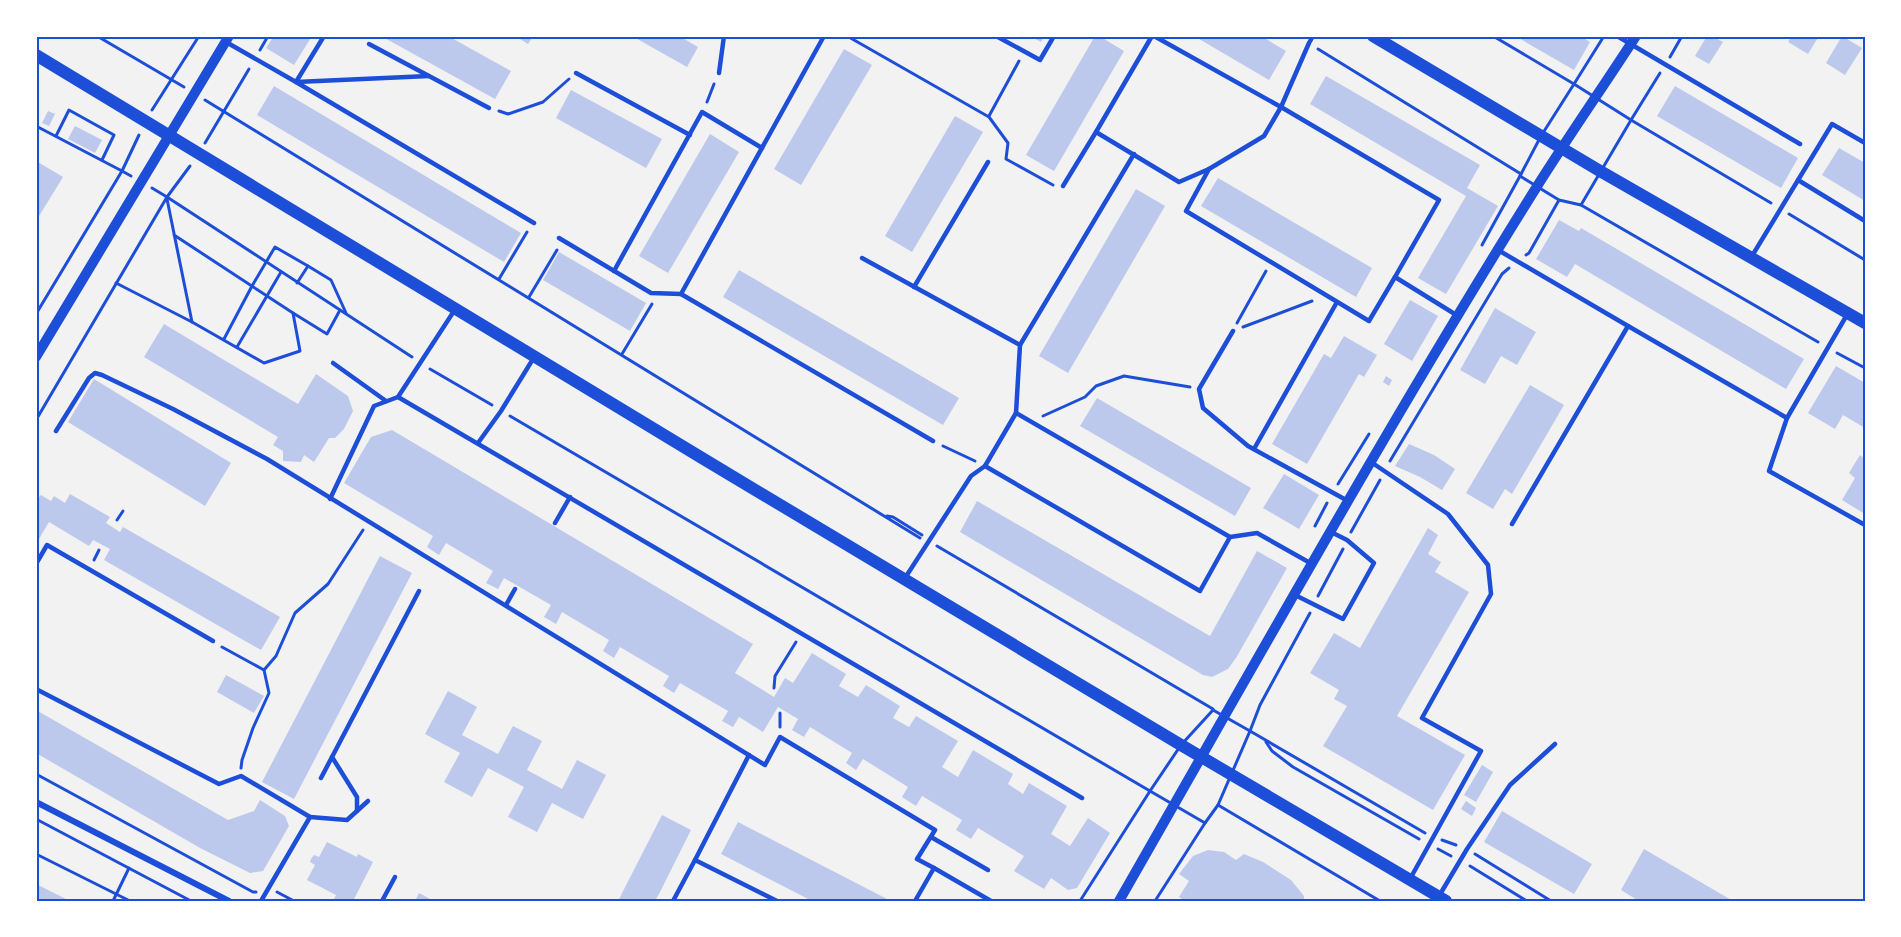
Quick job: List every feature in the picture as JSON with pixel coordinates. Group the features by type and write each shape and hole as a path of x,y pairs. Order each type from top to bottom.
{"main road":[{"path":"1373,36 1865,323"},
{"path":"36,55 339,239 1442,899"}],"street":[{"path":"36,357 227,39"},
{"path":"1119,901 1348,501 1458,316 1634,40"},
{"path":"36,802 229,901"}],"lane":[{"path":"296,82 324,36"},
{"path":"719,73 724,36"},
{"path":"681,294 824,36"},
{"path":"996,36 1040,60 1054,36"},
{"path":"1063,186 1153,36 1281,107 1439,200 1369,321 1186,211 1209,169"},
{"path":"1096,132 1179,182 1209,169 1264,135 1281,107 1313,36"},
{"path":"1617,36 1634,40 1665,64 1800,144"},
{"path":"227,39 533,223"},
{"path":"369,44 489,108"},
{"path":"576,73 690,135"},
{"path":"296,82 429,76"},
{"path":"614,271 702,112 762,148"},
{"path":"1750,258 1832,124 1865,143"},
{"path":"905,578 971,476 985,466 1016,413 1020,345 1134,154"},
{"path":"914,288 988,162"},
{"path":"1798,180 1865,221"},
{"path":"561,239 651,293 681,294 933,441"},
{"path":"1498,250 1787,418"},
{"path":"862,258 1020,345"},
{"path":"1395,277 1458,316"},
{"path":"1254,449 1337,302"},
{"path":"330,499 374,406 398,397 455,308"},
{"path":"1848,313 1787,418 1769,471 1865,525"},
{"path":"1512,524 1628,326"},
{"path":"1233,331 1199,389 1203,408 1248,446 1348,501"},
{"path":"478,443 501,411 534,356"},
{"path":"333,363 386,401"},
{"path":"56,431 89,378 95,373 173,409 267,459 765,765 780,737 936,830 917,859 991,901"},
{"path":"398,397 1082,798"},
{"path":"1016,413 1230,537 1257,533 1312,564"},
{"path":"1371,462 1448,513 1488,565 1491,594 1422,718 1481,751 1410,879"},
{"path":"985,466 1200,591 1230,537"},
{"path":"555,523 570,497"},
{"path":"1294,595 1343,619 1374,563 1347,540 1331,531"},
{"path":"36,564 47,545 213,641"},
{"path":"506,605 515,589"},
{"path":"321,778 418,591"},
{"path":"36,689 219,784 241,776 310,817 347,820 368,801"},
{"path":"1442,899 1467,849 1510,785 1555,744"},
{"path":"673,901 749,755"},
{"path":"332,756 357,797 357,811"},
{"path":"261,901 310,817"},
{"path":"931,837 988,870"},
{"path":"695,860 777,901"},
{"path":"915,901 934,868"},
{"path":"382,901 395,877"}],"path":[{"path":"97,36 529,297 928,543 935,545 1213,710"},
{"path":"172,80 199,36"},
{"path":"847,36 989,117 1008,143 1006,159 1055,186 1063,186"},
{"path":"1493,36 1574,84 1604,36"},
{"path":"1683,36 1631,120 1865,260"},
{"path":"1309,43 1521,174"},
{"path":"989,117 1024,52"},
{"path":"489,108 508,114 543,102 576,73"},
{"path":"702,112 719,73"},
{"path":"56,136 69,110 114,135 102,160"},
{"path":"36,126 122,171 36,314"},
{"path":"167,197 192,322"},
{"path":"167,197 420,363 1150,791 1080,901"},
{"path":"36,420 167,197"},
{"path":"1551,901 1467,849 1433,837 1250,731 1260,705 1385,470 1502,274 1529,253 1560,200"},
{"path":"1581,204 1865,368"},
{"path":"499,279 533,223"},
{"path":"174,235 327,334 340,310"},
{"path":"529,297 561,239"},
{"path":"223,340 275,247 331,280 347,315"},
{"path":"1233,331 1271,262"},
{"path":"297,282 308,266"},
{"path":"237,347 281,272"},
{"path":"116,284 192,322 264,363 300,351 293,313"},
{"path":"622,354 659,293"},
{"path":"1233,331 1326,295"},
{"path":"1030,422 1085,397 1096,386 1124,376 1199,389"},
{"path":"933,441 962,455"},
{"path":"117,520 123,511"},
{"path":"887,516 893,517 922,535"},
{"path":"264,670 276,656 295,613 328,584 368,521"},
{"path":"774,688 776,676 801,633"},
{"path":"213,641 264,670 269,693 242,760 241,776"},
{"path":"1235,723 1245,728"},
{"path":"1265,740 1272,751 1293,767 1527,901"},
{"path":"36,774 253,892 268,890"},
{"path":"1218,805 1380,901"},
{"path":"36,819 191,901"},
{"path":"1155,901 1204,823"},
{"path":"36,854 130,901"},
{"path":"113,901 136,854"},
{"path":"277,892 294,901"}],"building":[{"path":"274,36 312,36 294,65 266,48"},
{"path":"381,36 448,36 511,71 495,99"},
{"path":"515,36 533,36 528,44"},
{"path":"632,36 679,36 698,47 687,67"},
{"path":"1030,36 1044,36 1041,42"},
{"path":"1095,36 1099,36 1124,51 1054,171 1026,155"},
{"path":"1194,36 1261,36 1286,51 1269,80"},
{"path":"1515,36 1580,36 1590,42 1574,70"},
{"path":"1707,36 1723,42 1709,64 1695,56"},
{"path":"1792,36 1819,36 1808,54 1788,42"},
{"path":"1842,36 1862,48 1845,75 1826,63"},
{"path":"844,49 872,65 801,185 774,169"},
{"path":"1326,76 1480,165 1467,188 1498,206 1446,294 1418,278 1466,196 1310,104"},
{"path":"274,86 521,233 504,262 257,115"},
{"path":"1675,86 1798,158 1781,188 1657,116"},
{"path":"571,90 662,139 646,168 556,118"},
{"path":"48,111 55,114 49,126 42,123"},
{"path":"955,116 983,132 912,252 885,236"},
{"path":"75,126 102,140 95,153 68,139"},
{"path":"710,134 739,152 668,273 639,256"},
{"path":"1839,148 1865,163 1865,201 1822,175"},
{"path":"36,161 63,177 36,221"},
{"path":"1218,178 1372,268 1356,297 1201,206"},
{"path":"1136,189 1165,206 1068,373 1039,356"},
{"path":"1559,220 1579,231 1581,228 1804,359 1786,389 1575,264 1567,277 1536,259"},
{"path":"559,252 646,303 630,331 543,280"},
{"path":"739,270 959,398 943,425 723,297"},
{"path":"1410,300 1438,316 1412,361 1384,344"},
{"path":"1495,308 1536,332 1517,365 1501,356 1485,384 1460,370"},
{"path":"164,324 298,404 316,374 348,396 353,411 344,429 335,438 329,438 314,462 304,455 301,462 283,461 283,451 273,445 278,437 144,357"},
{"path":"1344,336 1377,355 1364,377 1359,374 1307,464 1272,444 1324,354 1331,358"},
{"path":"1836,366 1865,383 1865,428 1843,415 1835,429 1808,413"},
{"path":"1386,376 1392,380 1389,386 1383,382"},
{"path":"94,379 231,463 205,506 68,422"},
{"path":"1530,385 1564,405 1512,494 1505,489 1493,509 1466,493"},
{"path":"1097,398 1251,488 1235,516 1080,426"},
{"path":"392,430 753,644 735,673 774,697 785,678 793,683 812,653 846,674 839,686 858,697 866,685 900,706 893,718 909,727 916,716 958,741 942,767 958,777 973,750 1013,774 1008,784 1023,794 1029,783 1067,806 1051,834 1070,846 1088,818 1110,833 1077,888 1068,890 1051,878 1044,889 1014,871 1024,856 978,828 971,839 956,830 962,820 922,796 916,806 902,797 908,787 863,759 856,770 846,763 852,753 810,727 804,737 792,730 798,719 778,707 763,732 739,717 733,727 722,721 728,711 680,683 674,693 663,686 669,676 620,647 614,658 603,651 609,640 562,612 556,624 544,617 551,605 504,578 498,589 486,583 493,571 446,543 439,555 427,547 433,536 344,483 371,437"},
{"path":"1409,444 1434,455 1455,469 1442,490 1395,466"},
{"path":"1860,455 1865,459 1865,514 1842,500 1855,478 1849,473"},
{"path":"1284,474 1319,495 1299,529 1263,508"},
{"path":"70,494 110,517 106,523 120,532 123,527 280,617 261,650 104,560 110,549 93,540 89,546 49,522 36,544 36,496 41,495 51,501 54,496 65,503"},
{"path":"977,501 1210,636 1257,551 1287,568 1236,658 1228,669 1212,677 1203,675 960,532"},
{"path":"1428,528 1438,535 1428,554 1441,562 1435,572 1469,592 1397,716 1465,755 1433,810 1323,746 1347,706 1334,699 1339,690 1310,673 1334,633 1360,648"},
{"path":"380,556 412,573 294,799 262,782"},
{"path":"226,675 264,696 254,713 217,692"},
{"path":"448,691 477,707 462,735 498,754 513,726 542,741 527,770 562,789 577,760 606,775 583,819 552,803 537,832 508,817 524,787 488,768 472,797 444,782 460,753 425,734"},
{"path":"36,710 228,820 254,811 260,800 285,816 289,826 263,871 250,873 200,848 36,753"},
{"path":"1482,765 1493,772 1476,802 1464,795"},
{"path":"1466,801 1476,808 1472,816 1461,809"},
{"path":"1502,811 1592,864 1574,894 1484,842"},
{"path":"662,815 691,830 660,892 655,901 618,901"},
{"path":"738,822 891,901 812,901 721,854"},
{"path":"327,842 373,862 353,901 338,901 334,899 336,895 307,880 315,865 310,862 311,859 314,855 319,857"},
{"path":"1644,849 1733,901 1639,901 1621,890"},
{"path":"1208,850 1224,852 1236,860 1244,854 1263,862 1291,880 1304,896 1304,901 1185,901 1179,897 1189,881 1179,874 1193,856"},
{"path":"36,884 70,901 36,901"},
{"path":"419,893 434,901 415,901"}]}
